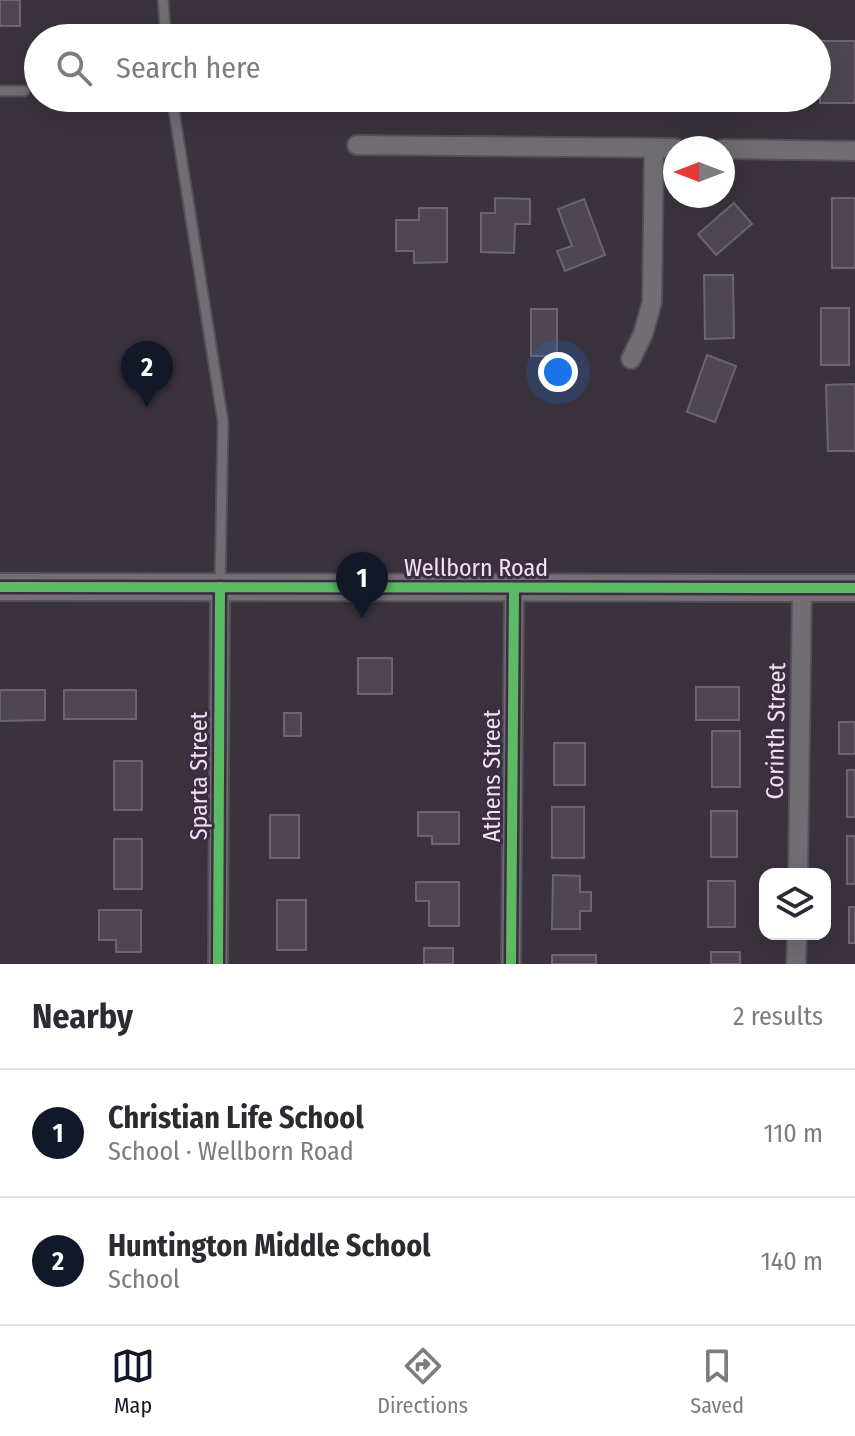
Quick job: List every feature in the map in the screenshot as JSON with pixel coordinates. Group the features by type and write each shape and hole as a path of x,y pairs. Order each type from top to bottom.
{"street":[{"path":"357,145 663,148"},
{"path":"631,359 643,334 652,302 654,148"},
{"path":"735,149 855,151"},
{"name":"Wellborn Road","path":"0,587 855,588"},
{"name":"Sparta Street","path":"218,964 220,587"},
{"name":"Athens Street","path":"511,964 514,588"},
{"name":"Corinth Street","path":"798,868 802,589"},
{"path":"796,964 797,940"}],"lane":[{"path":"163,0 165,24"},
{"path":"0,91 24,91"},
{"path":"174,112 223,422 220,587"}],"building":[{"path":"0,0 20,0 20,26 0,26"},
{"path":"831,41 855,41 855,103 831,103"},
{"path":"495,198 530,199 530,224 515,224 514,253 481,252 481,213 495,213"},
{"path":"832,198 855,198 855,268 832,268"},
{"path":"584,199 605,255 565,271 557,251 572,246 558,209"},
{"path":"735,204 752,224 716,255 698,234 728,208 735,208"},
{"path":"419,208 447,208 447,262 414,263 414,251 396,251 396,220 419,220"},
{"path":"704,275 733,275 734,338 705,339"},
{"path":"821,308 849,308 849,365 821,365"},
{"path":"531,309 557,309 557,356 531,356"},
{"path":"707,355 736,366 715,422 687,412"},
{"path":"855,384 855,451 828,451 826,385"},
{"path":"358,658 392,658 392,694 358,694"},
{"path":"696,687 739,687 739,720 696,720"},
{"path":"0,690 45,690 45,720 0,721"},
{"path":"64,690 136,690 136,719 64,719"},
{"path":"284,713 301,713 301,736 284,736"},
{"path":"839,722 855,722 855,754 839,754"},
{"path":"712,731 740,731 740,787 712,787"},
{"path":"554,743 585,743 585,785 554,785"},
{"path":"114,761 142,761 142,810 114,810"},
{"path":"847,770 855,770 855,817 847,817"},
{"path":"552,807 584,807 584,858 552,858"},
{"path":"711,811 737,811 737,857 711,857"},
{"path":"418,812 459,812 459,844 432,844 432,836 418,836"},
{"path":"270,815 299,815 299,858 270,858"},
{"path":"847,836 855,836 855,884 847,884"},
{"path":"114,839 142,839 142,889 114,889"},
{"path":"553,875 580,876 580,892 591,892 591,911 580,911 580,929 552,929"},
{"path":"708,881 735,881 735,927 708,927"},
{"path":"416,882 459,882 459,926 429,926 429,901 416,901"},
{"path":"277,900 306,900 306,950 277,950"},
{"path":"849,907 855,907 855,943 849,943"},
{"path":"99,910 141,910 141,952 116,952 116,940 99,940"},
{"path":"424,948 453,948 453,964 424,964"},
{"path":"711,952 740,952 740,964 711,964"},
{"path":"552,955 596,955 596,964 552,964"}],"cycle path":[{"path":"0,587 855,588"},
{"path":"218,964 220,587"},
{"path":"511,964 514,588"}],"place":[{"name":"Huntington Middle School","path":"147,407"},
{"name":"Christian Life School","path":"362,618"}]}
